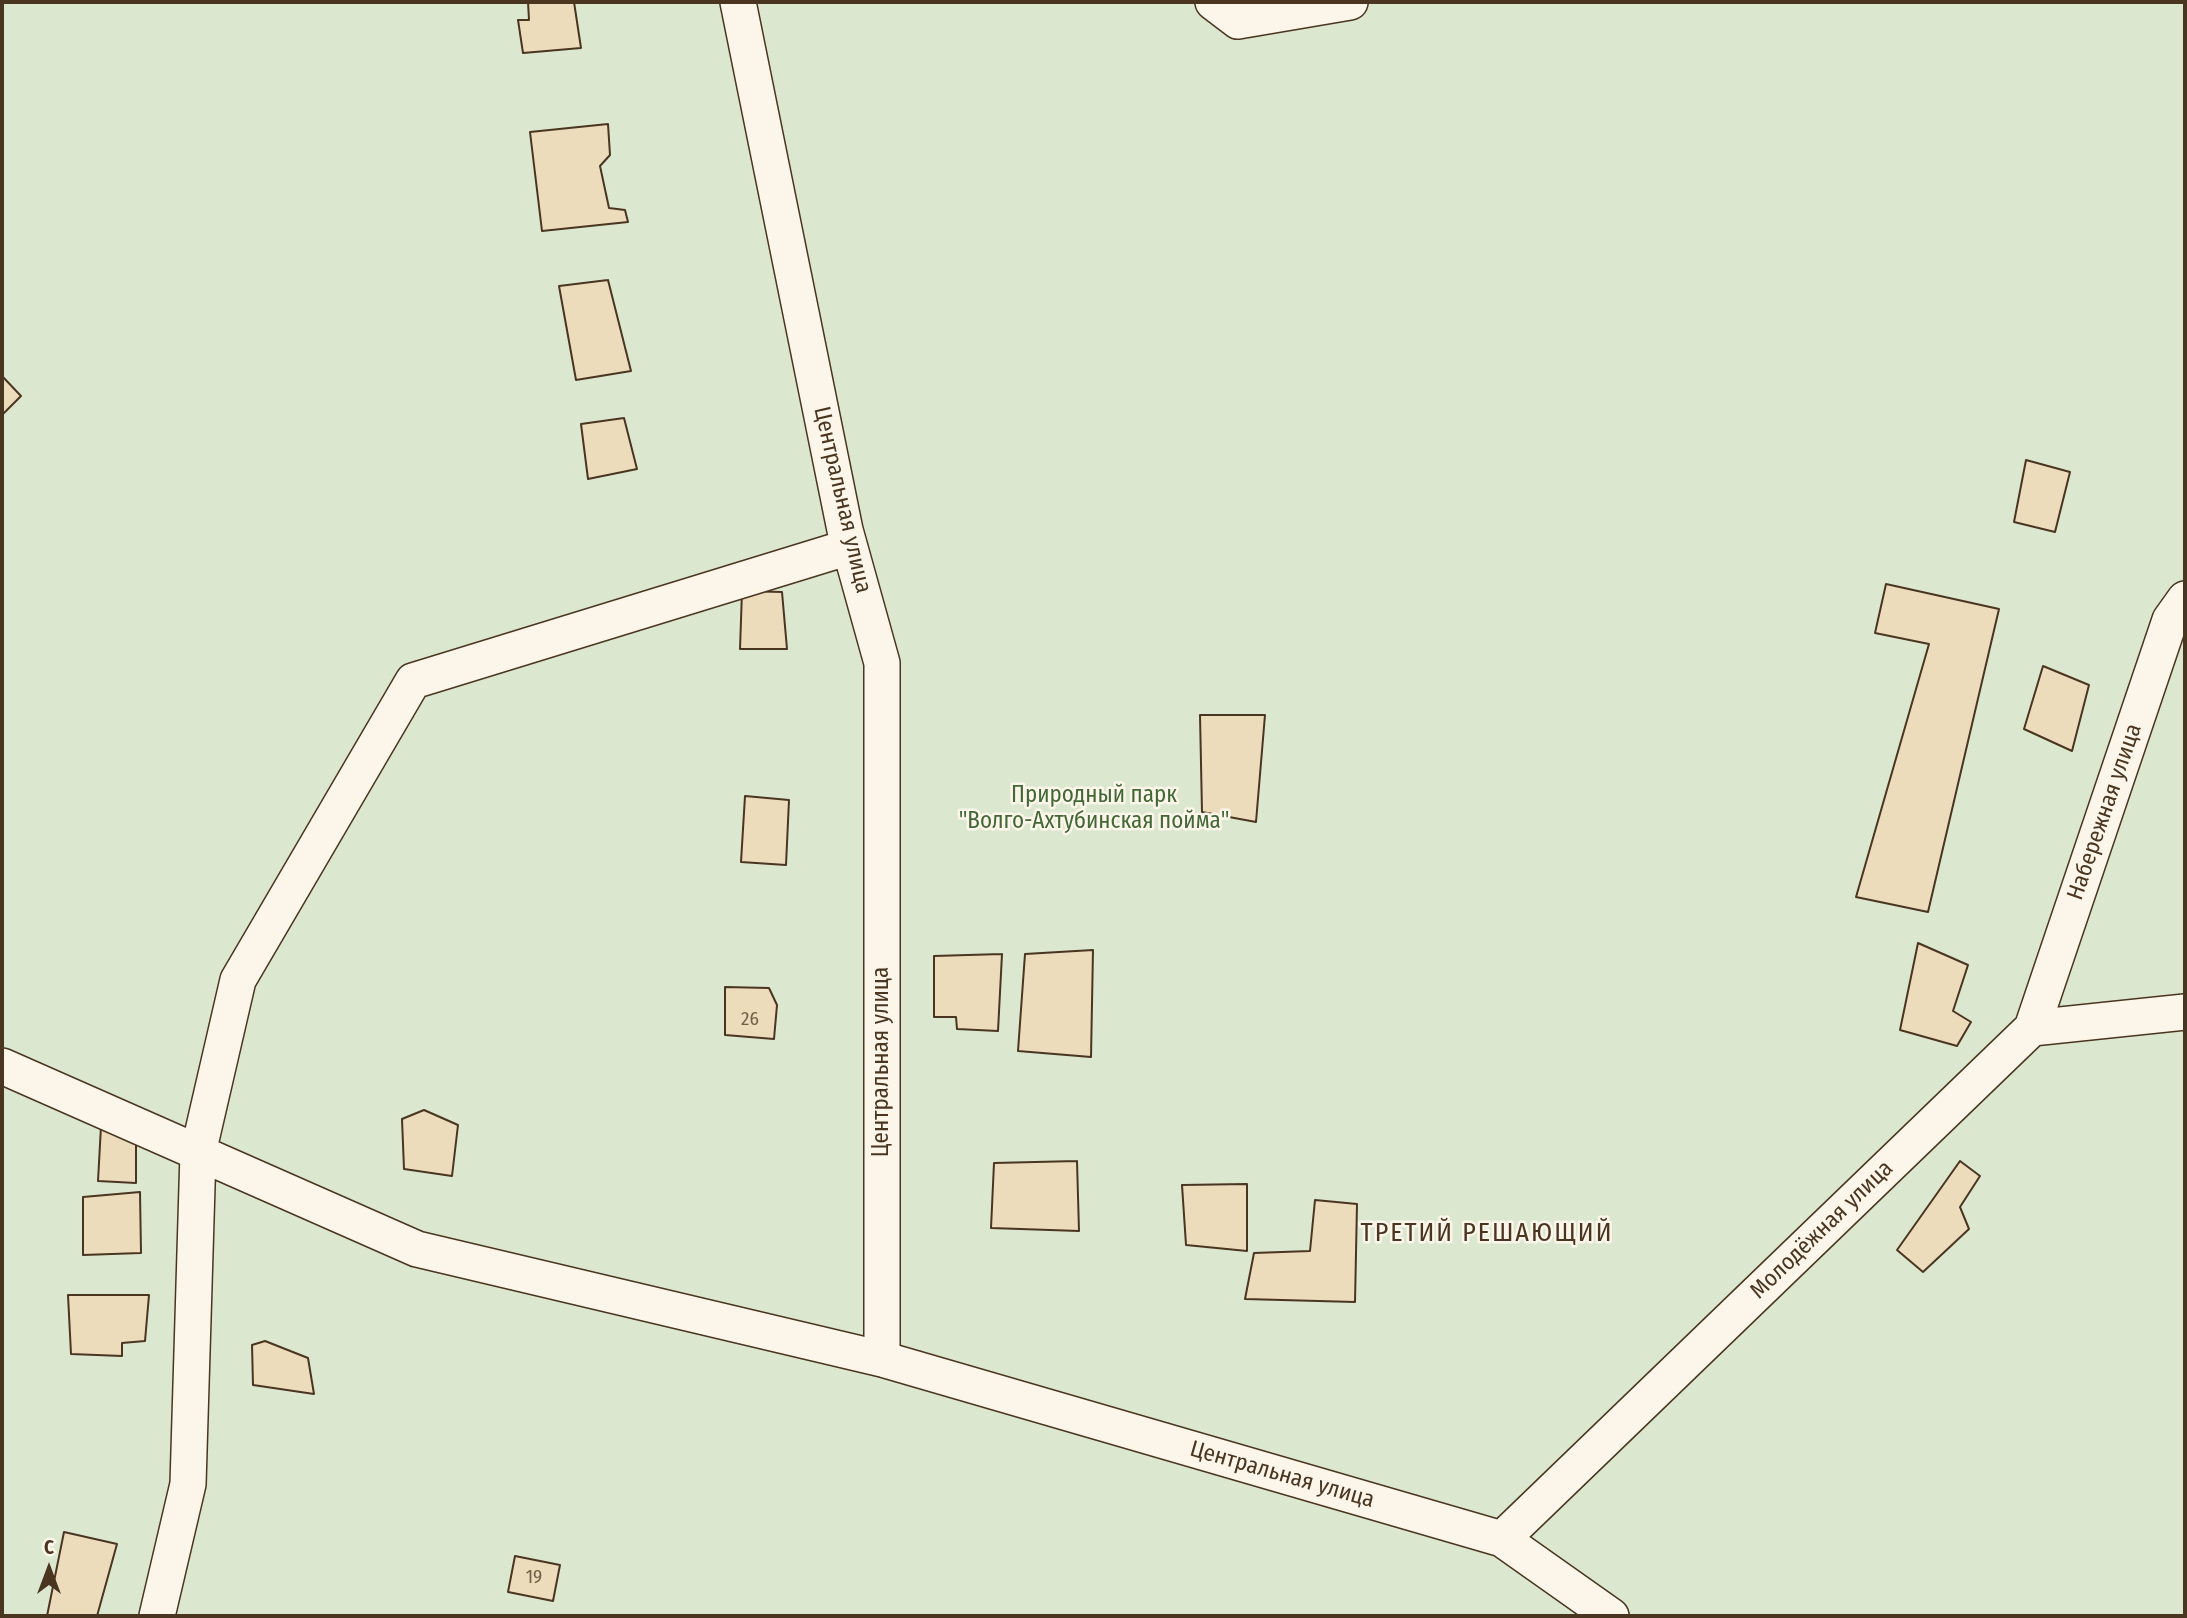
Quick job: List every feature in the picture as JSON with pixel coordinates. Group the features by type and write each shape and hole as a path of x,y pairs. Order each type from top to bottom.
{"street":[{"name":"Центральная улица","path":"738,2 849,547 882,663 882,1359 1502,1539 1611,1616"},
{"path":"1213,2 1238,21 1350,2"},
{"path":"157,1616 188,1484 198,1153 238,980 413,681 849,547"},
{"name":"Набережная улица","path":"2032,1028 2170,620 2185,598"},
{"path":"2032,1028 2185,1012"},
{"name":"Молодёжная улица","path":"1502,1539 2032,1028"},
{"path":"2,1066 417,1250 882,1359"}],"green space":[{"name":"Природный парк \"Волго-Ахтубинская пойма\"","path":"2,2 2185,2 2185,1616 2,1616"}],"building":[{"path":"528,2 574,2 581,48 523,53 518,20 529,20"},
{"path":"608,124 610,155 600,166 609,208 625,210 628,222 542,231 530,132"},
{"path":"608,280 631,371 576,380 559,286"},
{"path":"2,376 21,396 2,415"},
{"path":"624,418 637,469 588,479 581,424"},
{"path":"2026,460 2070,472 2055,532 2014,522"},
{"path":"1886,584 1999,609 1928,912 1856,897 1929,644 1875,633"},
{"path":"742,591 782,592 787,649 740,649"},
{"path":"2043,666 2089,685 2072,751 2024,729"},
{"path":"1200,715 1265,715 1256,822 1202,812"},
{"path":"745,796 789,800 786,865 741,862"},
{"path":"1918,943 1968,965 1953,1011 1971,1022 1957,1046 1900,1030"},
{"path":"1093,950 1091,1057 1018,1051 1025,954"},
{"path":"1002,954 998,1031 957,1029 956,1017 934,1017 934,956"},
{"path":"725,987 769,988 777,1005 774,1039 725,1035"},
{"path":"424,1110 458,1125 452,1176 404,1169 402,1119"},
{"path":"101,1126 136,1134 136,1183 98,1181"},
{"path":"1077,1161 1079,1231 991,1228 994,1163"},
{"path":"1960,1161 1980,1176 1960,1207 1969,1229 1923,1272 1897,1250"},
{"path":"1247,1184 1247,1251 1186,1245 1182,1185"},
{"path":"140,1192 141,1253 83,1255 83,1197"},
{"path":"1315,1200 1357,1204 1355,1302 1245,1299 1254,1253 1310,1251"},
{"path":"68,1295 149,1295 145,1341 122,1343 122,1356 71,1354"},
{"path":"265,1341 308,1358 314,1394 253,1385 252,1345"},
{"path":"64,1532 117,1544 97,1616 47,1616"},
{"path":"515,1556 560,1565 553,1601 508,1592"}],"district":[{"name":"ТРЕТИЙ РЕШАЮЩИЙ","path":"1487,1234"}]}
